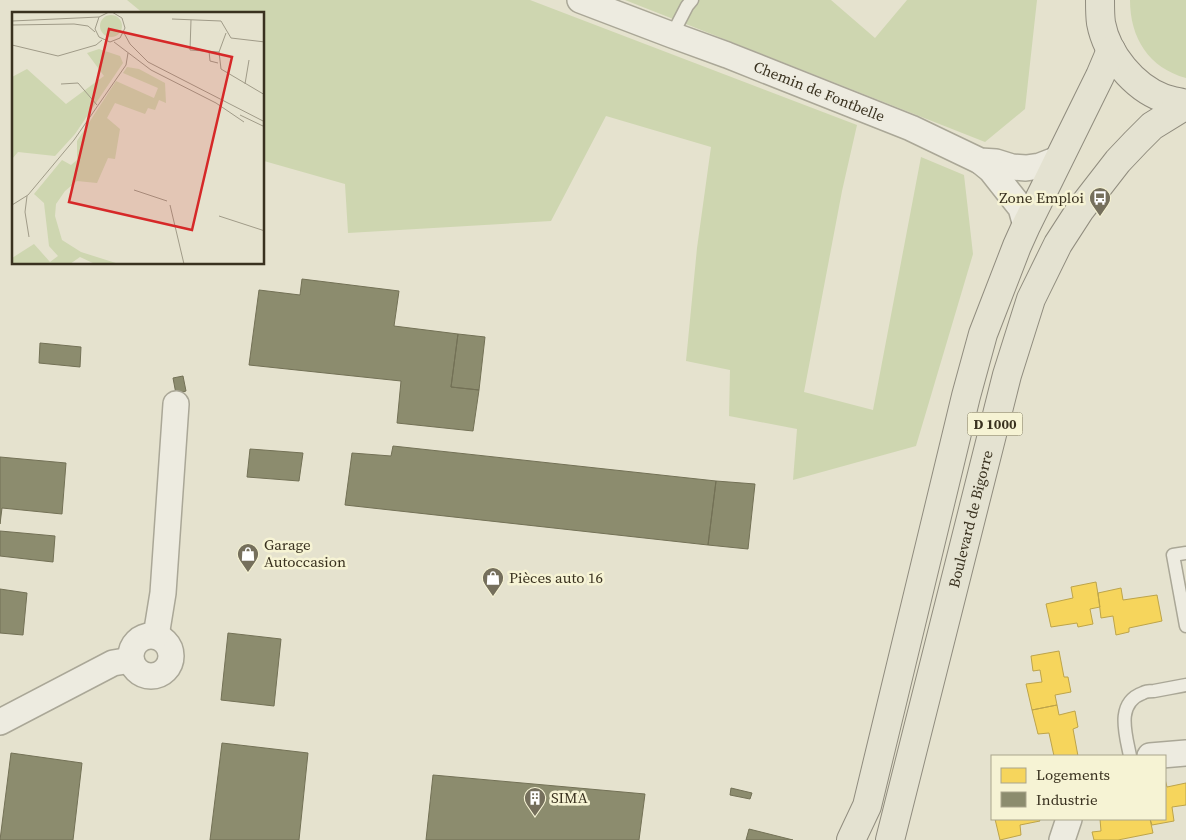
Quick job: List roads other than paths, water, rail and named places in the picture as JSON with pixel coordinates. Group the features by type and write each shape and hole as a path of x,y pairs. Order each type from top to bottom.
{"main road":[{"path":"1100,0 1102,24 1110,50 1124,70 1142,87 1163,98 1186,105"},
{"name":"D 1000","path":"859,840 966,396 983,334 1017,246 1100,76 1110,50"},
{"name":"Boulevard de Bigorre","path":"890,840 1007,375 1030,299 1058,244 1080,210 1118,161 1152,126 1186,105"},
{"path":"851,840 867,806"}],"street":[{"name":"Chemin de Fontbelle","path":"580,0 727,54 911,128 980,161 1026,168 1040,166 1058,159"},
{"path":"980,161 992,170 1021,208 1026,226"},
{"path":"156,636 162,593 176,404"},
{"path":"156,636 163,639 171,651 172,658 166,671 159,676 144,676 137,672 133,665 130,657 132,648 141,638 156,636"},
{"path":"0,722 113,663 131,660"},
{"path":"1162,755 1186,753"},
{"path":"1062,840 1069,820"}],"lane":[{"path":"672,35 692,0"},
{"path":"1186,552 1174,555 1186,626"},
{"path":"1130,755 1124,716 1128,704 1142,693 1186,686"}],"place":[{"name":"Zone Emploi","path":"1100,217"},
{"name":"Garage Autoccasion","path":"248,573"},
{"name":"Pièces auto 16","path":"493,597"},
{"name":"SIMA","path":"535,817"}]}
